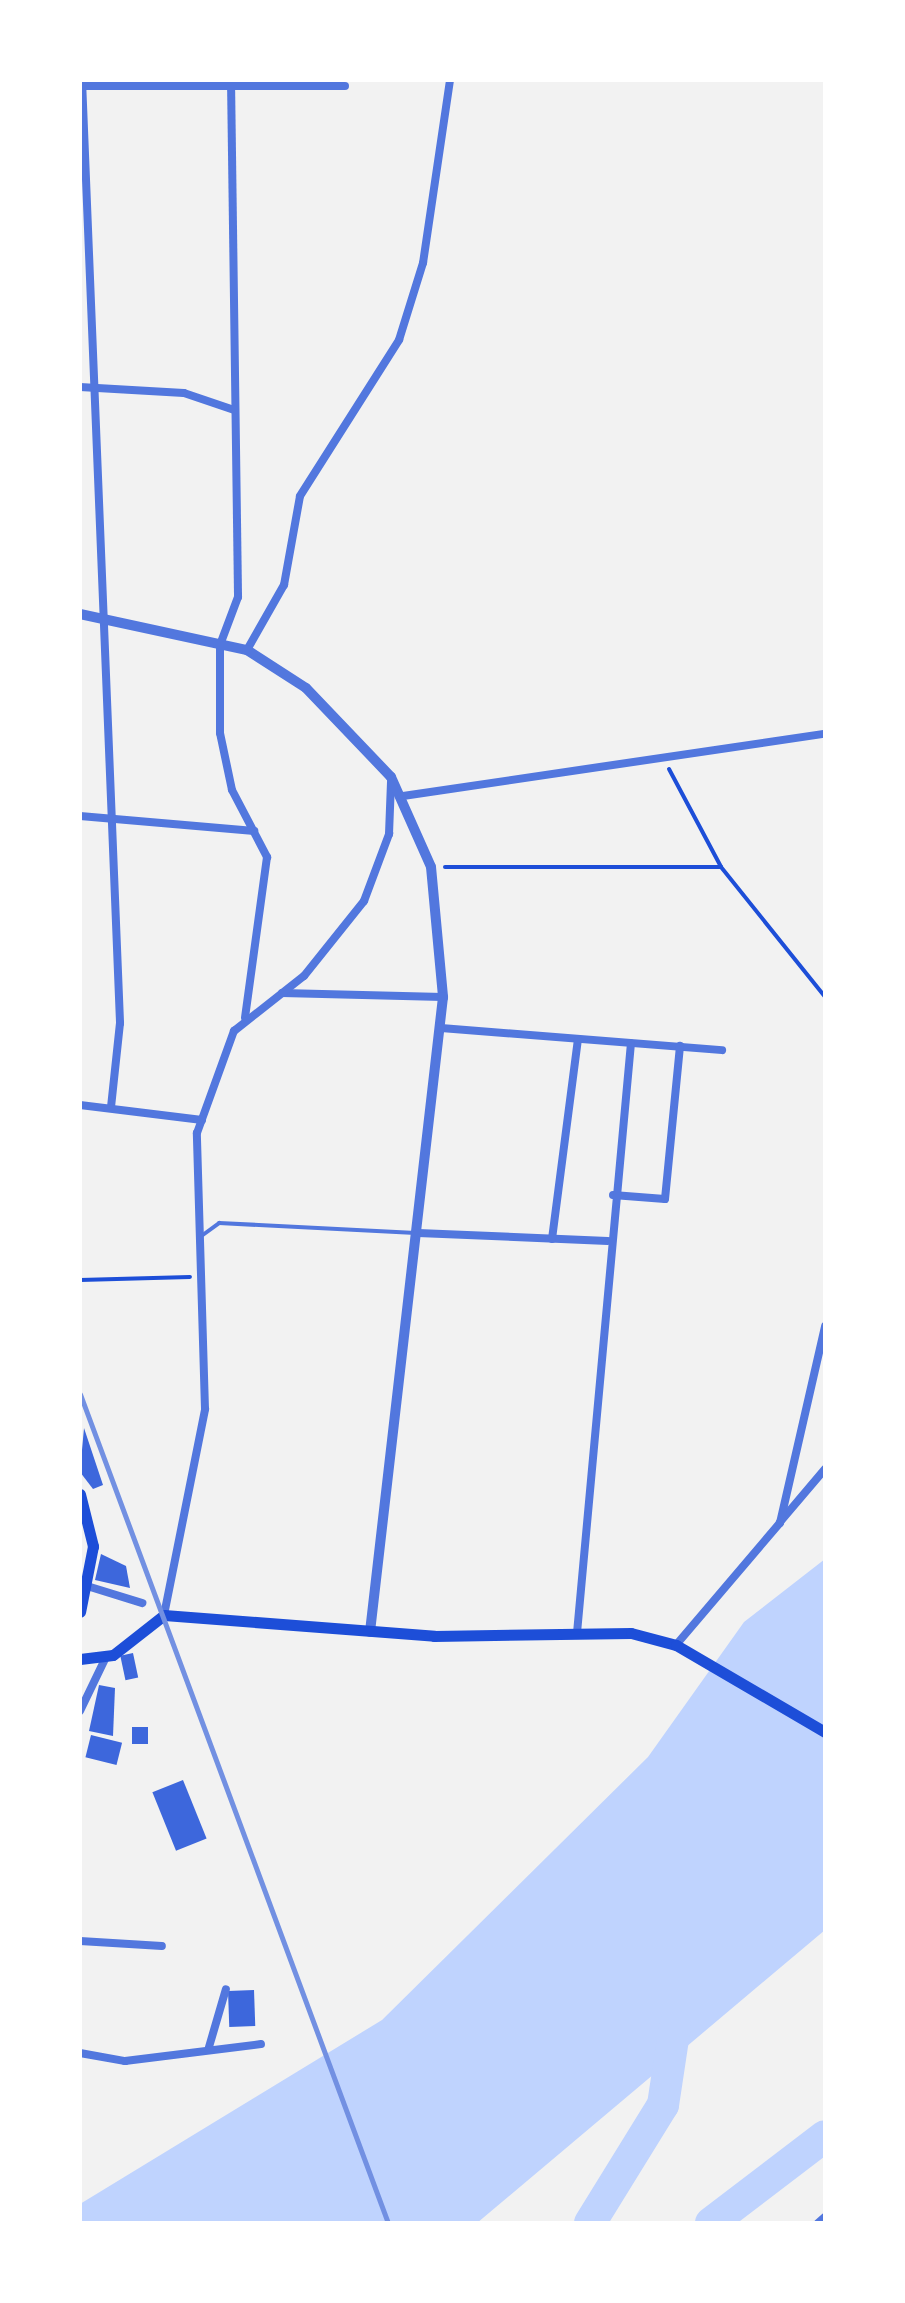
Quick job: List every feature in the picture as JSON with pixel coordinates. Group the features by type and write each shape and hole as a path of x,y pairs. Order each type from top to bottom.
{"main road":[{"path":"80,1494 93,1546 80,1612"},
{"path":"80,1659 105,1658 164,1615 370,1632 577,1633 676,1644 825,1732"}],"street":[{"path":"246,650 284,585 300,496 399,340 423,263 450,80"},
{"path":"231,82 238,597 220,645 220,732 254,831 267,857 245,1018"},
{"path":"111,1107 120,1023 98,616 82,84 231,82 345,86"},
{"path":"80,387 184,394 234,410"},
{"path":"80,614 246,650 306,688 391,777 403,796 431,867 443,998 370,1632"},
{"path":"403,796 825,734"},
{"path":"164,1615 205,1409 192,1183 202,1120 223,1050 245,1018 282,994 364,901 389,834 391,777"},
{"path":"80,816 254,831"},
{"path":"282,994 443,998"},
{"path":"440,1028 722,1050"},
{"path":"552,1240 578,1040"},
{"path":"577,1633 608,1241 631,1043"},
{"path":"613,1195 665,1199 680,1046"},
{"path":"80,1105 202,1120"},
{"path":"418,1233 608,1241"},
{"path":"780,1522 825,1326"},
{"path":"676,1644 825,1469"},
{"path":"87,1586 142,1602"},
{"path":"80,1712 105,1658"},
{"path":"80,1941 162,1946"},
{"path":"209,2047 226,1989"},
{"path":"80,2053 126,2062 209,2047 261,2044"},
{"path":"818,2223 825,2217"}],"lane":[{"path":"196,1240 219,1223 418,1233"}],"path":[{"path":"665,760 721,867 825,997"},
{"path":"431,867 721,867"},
{"path":"80,1280 198,1277"}],"water":[{"path":"825,1559 825,1930 477,2223 80,2223 80,2204 382,2020 648,1757 744,1622"}],"building":[{"path":"84,1428 103,1485 93,1489 80,1472"},
{"path":"101,1554 126,1566 130,1588 95,1580"},
{"path":"133,1653 138,1677 125,1680 120,1656"},
{"path":"99,1685 115,1688 113,1736 89,1731"},
{"path":"132,1727 148,1727 148,1744 132,1744"},
{"path":"91,1735 122,1743 116,1765 85,1757"},
{"path":"183,1780 207,1838 176,1851 152,1792"},
{"path":"254,1990 255,2026 229,2027 228,1991"}],"waterway":[{"path":"590,2223 663,2105 675,2026"},
{"path":"711,2223 825,2136"}],"railway":[{"path":"80,1394 388,2223"}]}
